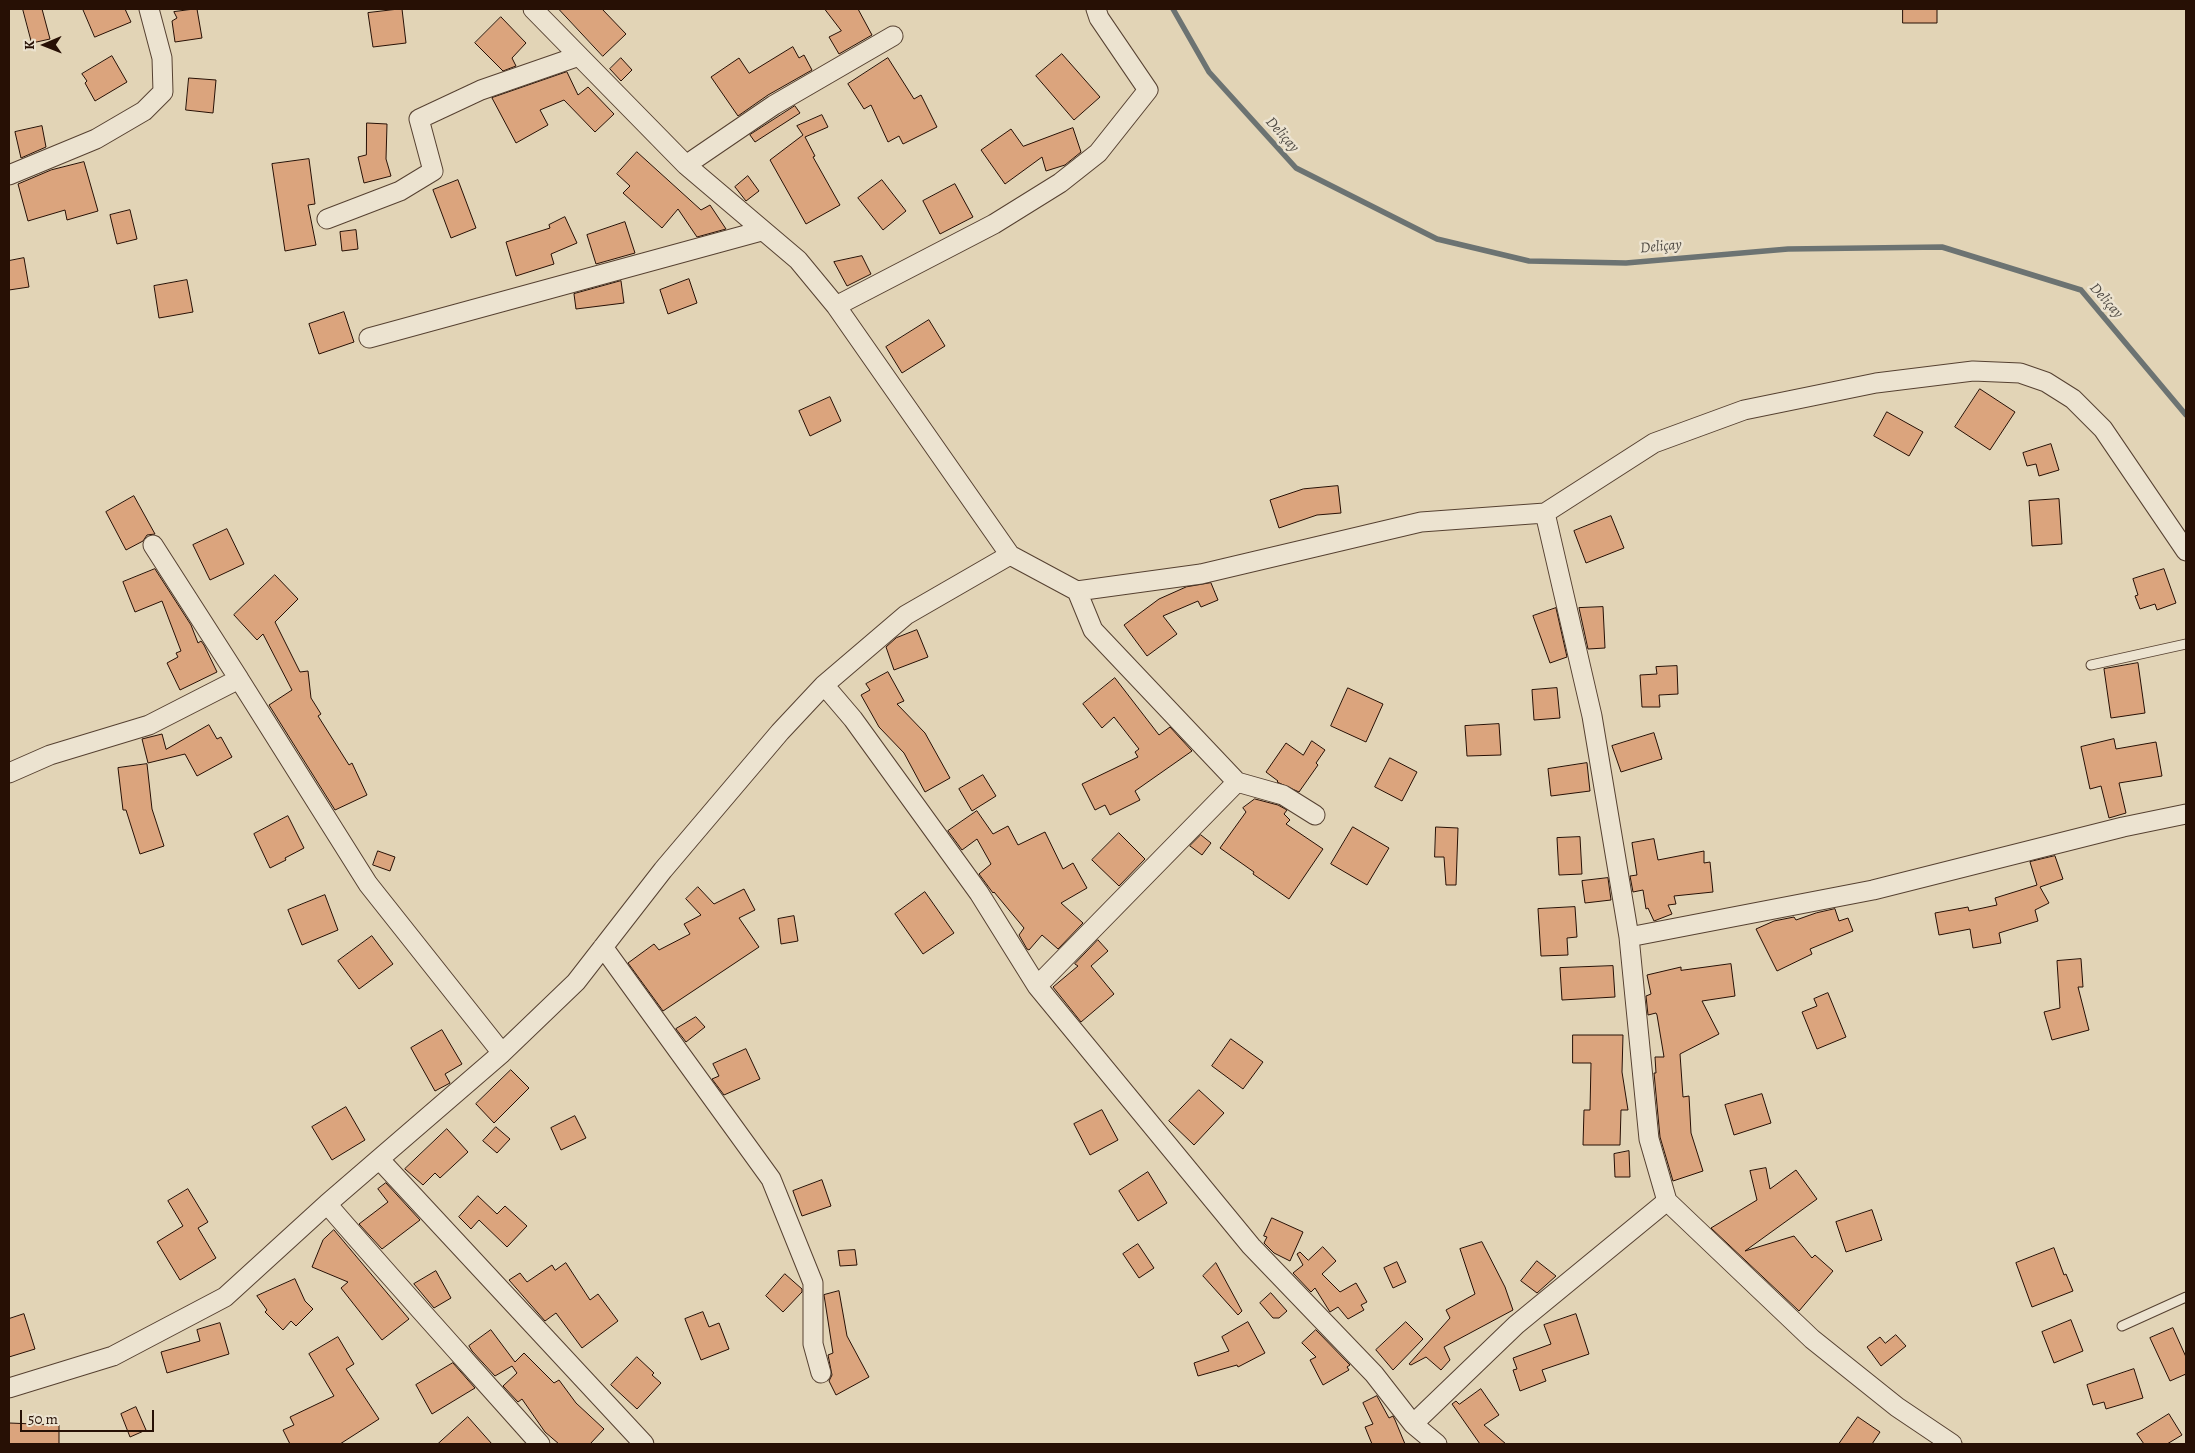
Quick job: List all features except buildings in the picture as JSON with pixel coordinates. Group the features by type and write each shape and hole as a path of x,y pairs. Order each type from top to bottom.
{"street":[{"path":"9,175 96,139 144,111 164,92 162,58 149,9"},
{"path":"533,9 686,165 761,232 798,260 836,306 1010,555 1077,591 1201,574 1421,522 1545,513 1654,443 1744,410 1876,382 1973,371 2020,373 2046,382 2073,400 2103,429 2186,551"},
{"path":"836,306 994,224 1060,183 1098,153 1148,90 1099,18 1096,9"},
{"path":"686,165 774,105 893,36"},
{"path":"327,219 400,191 433,171 419,119 481,90 579,56"},
{"path":"369,338 761,232"},
{"path":"1545,513 1592,716 1629,937 1649,1139 1667,1201 1812,1339 1897,1407 1952,1444"},
{"path":"153,545 368,884 502,1053"},
{"path":"9,1388 113,1356 225,1297 379,1159 502,1053 576,982 663,870 755,761 824,686 906,615 1010,555"},
{"path":"1077,591 1094,630 1236,782 1283,795 1315,815"},
{"path":"9,772 50,755 150,725 239,679"},
{"path":"824,686 853,719 973,885 1037,986 1251,1246 1374,1374 1413,1424 1437,1444"},
{"path":"1037,986 1236,782"},
{"path":"1629,937 1873,890 2123,827 2186,814"},
{"path":"603,947 771,1179 813,1283 813,1344 821,1373"},
{"path":"379,1159 644,1444"},
{"path":"1413,1424 1516,1325 1667,1201"},
{"path":"328,1204 427,1319 458,1351 540,1444"}],"lane":[{"path":"2091,665 2186,644"},
{"path":"2122,1326 2186,1298"}],"waterway":[{"name":"Deliçay","path":"1173,9 1209,72 1296,168 1437,239 1529,261 1626,263 1788,249 1942,247 2081,290 2186,415"}]}
